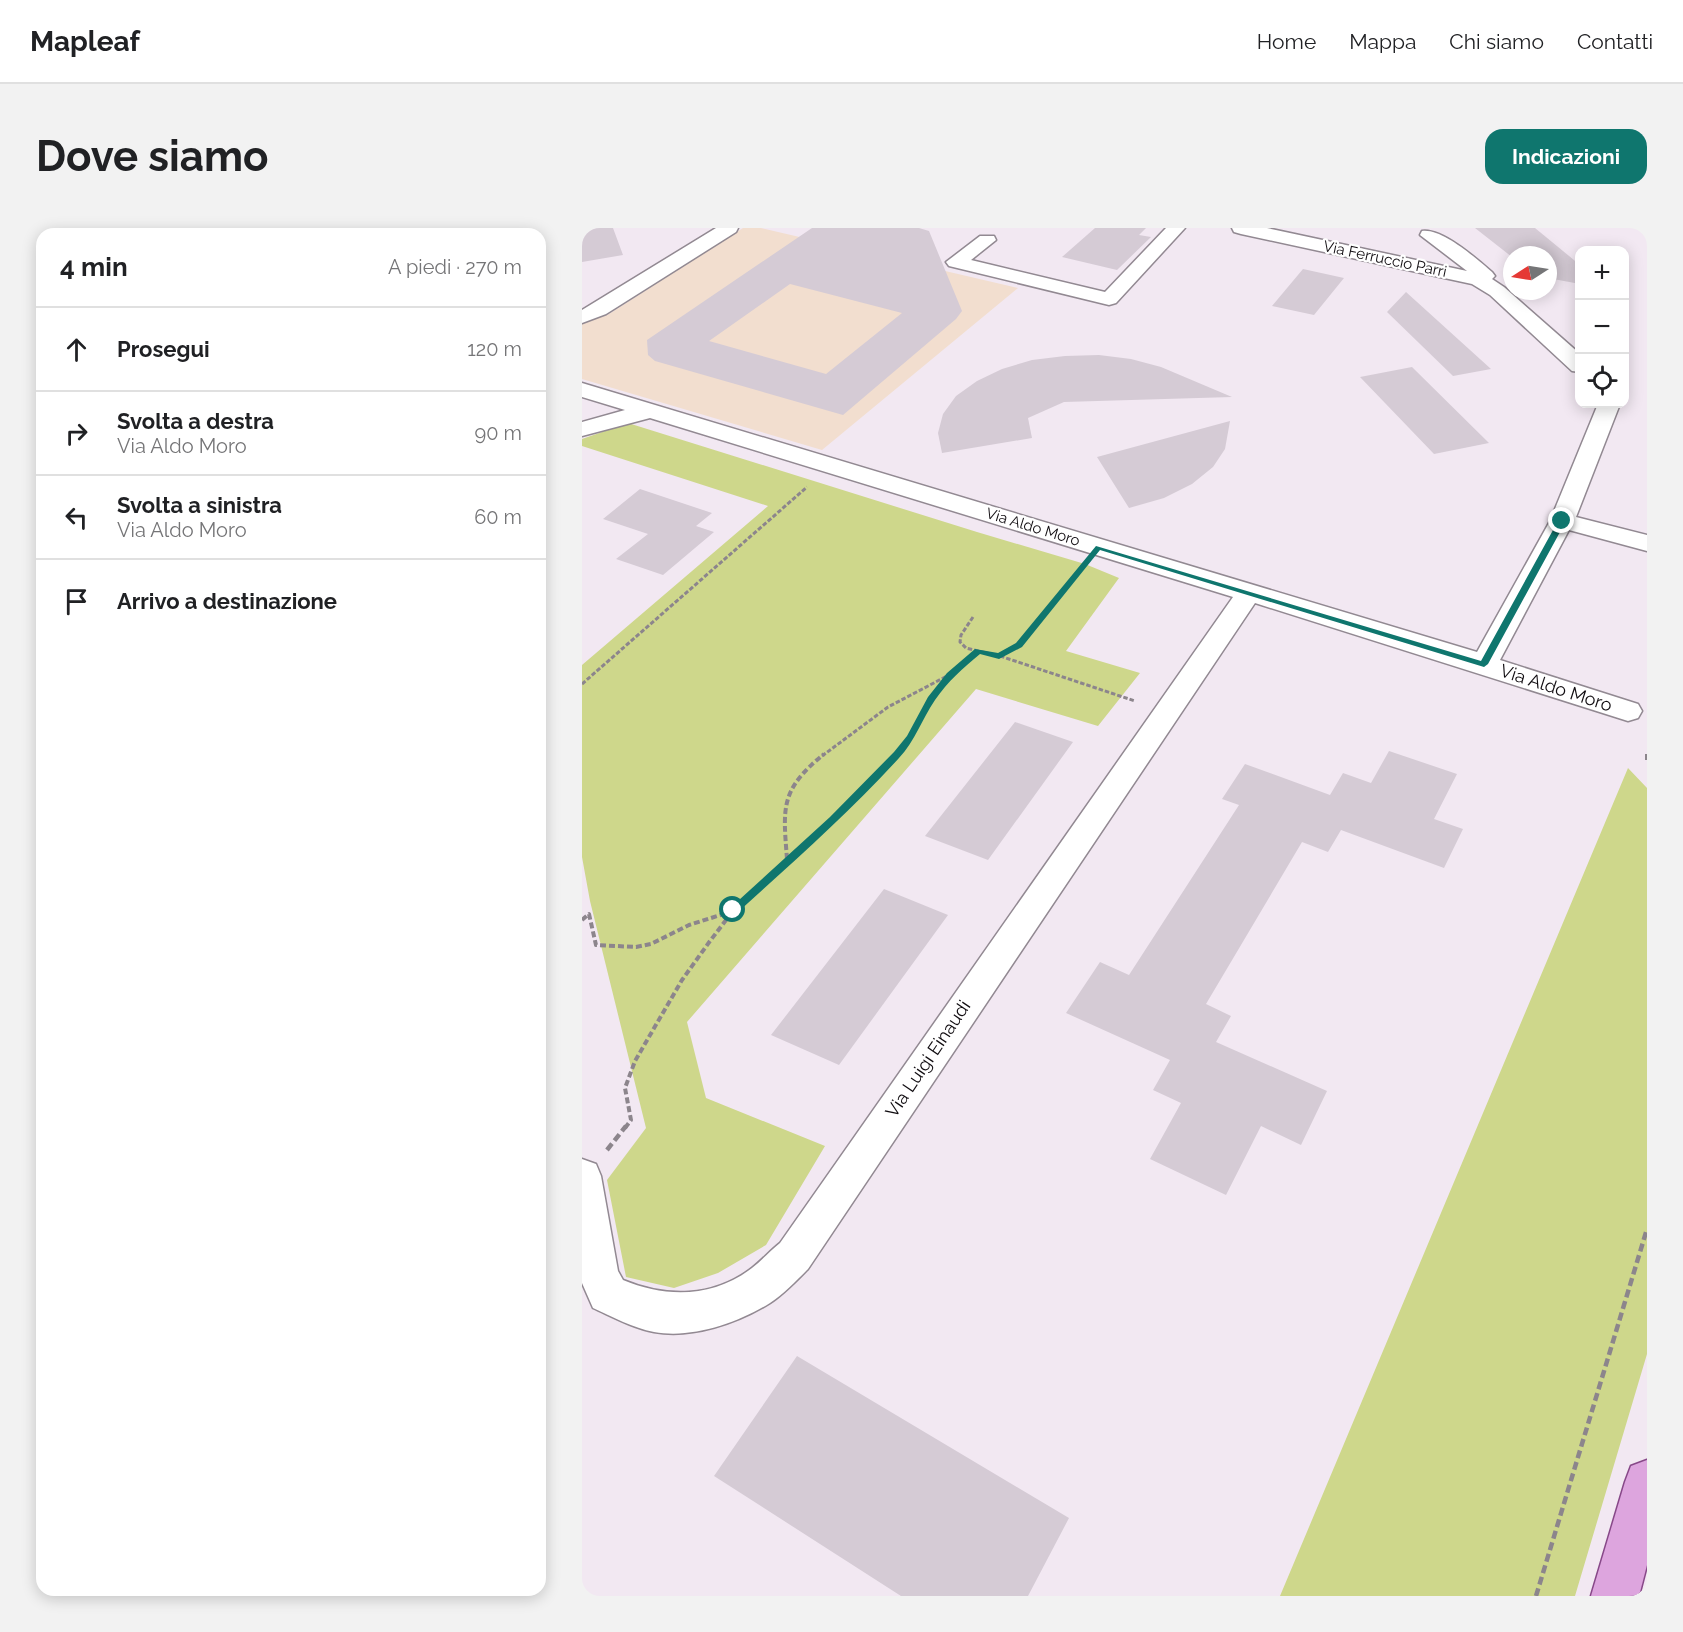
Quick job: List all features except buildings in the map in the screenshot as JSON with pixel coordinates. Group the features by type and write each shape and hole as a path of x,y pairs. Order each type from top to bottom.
{"main road":[{"path":"1615,1596 1647,1482"}],"street":[{"path":"582,317 599,310 729,228"},
{"path":"987,240 956,261 1109,299 1176,228"},
{"name":"Via Ferruccio Parri","path":"1241,228 1442,271"},
{"path":"1374,256 1426,236"},
{"path":"1426,236 1442,271 1478,279 1497,291"},
{"path":"1426,236 1480,271 1497,291 1575,361"},
{"name":"Via Aldo Moro","path":"582,390 1484,664 1628,711"},
{"name":"Via Aldo Moro","path":"1484,664 1562,521 1607,408"},
{"path":"582,429 649,411"},
{"path":"1562,521 1647,543"},
{"name":"Via Luigi Einaudi","path":"582,1178 598,1272 608,1294 664,1313 701,1309 736,1299 765,1283 794,1256 1249,593"}],"path":[{"path":"582,684 829,465"},
{"path":"999,656 1019,645 1099,547"},
{"path":"973,617 961,635 960,642 966,648 999,656 1167,712"},
{"path":"582,1178 631,1120 625,1088 635,1061 682,980 733,910 833,819 897,754 910,737 931,699 950,675 978,651"},
{"path":"788,860 784,825 786,802 791,790 806,769 877,712 898,699 950,675"},
{"path":"1647,754 1647,762"},
{"path":"582,920 589,914 597,945 636,947 651,944 689,925 733,910"},
{"path":"1536,1596 1647,1229"}],"shaded area":[{"path":"743,228 761,228 1018,288 822,450 582,379 582,323 609,314"}],"green space":[{"path":"628,423 1085,564 1119,578 1066,651 1140,673 1098,726 976,689 687,1022 706,1098 825,1146 766,1245 718,1273 674,1288 626,1277 607,1180 646,1128 590,901 582,857 582,665 768,506 582,446 582,439"},
{"path":"1628,768 1647,788 1647,1354 1575,1596 1280,1596"}],"route":[{"path":"733,910 833,819 897,754 910,737 931,699 950,675 978,651 999,656 1019,645 1099,547 1484,664 1562,521"}]}
